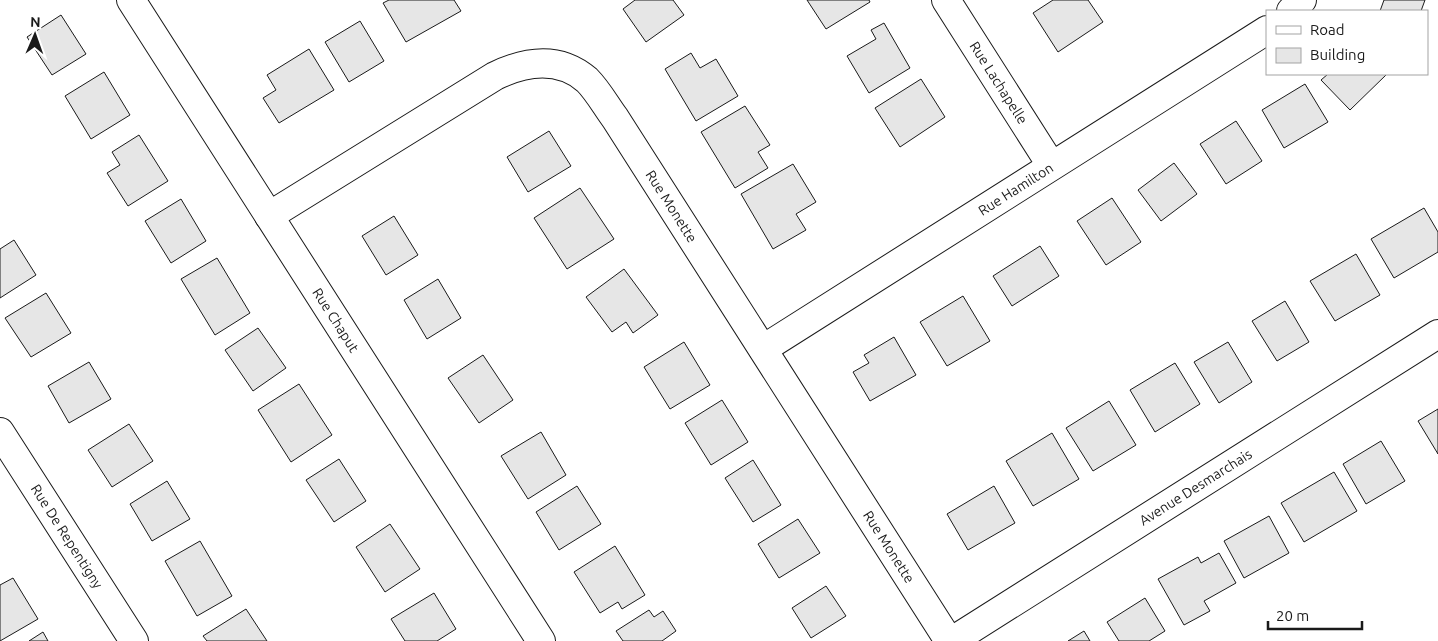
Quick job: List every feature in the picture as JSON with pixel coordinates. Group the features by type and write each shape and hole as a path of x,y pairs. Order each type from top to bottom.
{"street":[{"name":"Rue Chaput","path":"131,0 541,641"},
{"name":"Rue Lachapelle","path":"946,0 1051,165"},
{"path":"1292,10 1302,0"},
{"name":"Rue Hamilton","path":"763,349 1266,31"},
{"name":"Rue Monette","path":"269,216 507,70 541,62 553,63 577,73 598,92 951,641"},
{"name":"Avenue Desmarchais","path":"951,641 1438,334"},
{"name":"Rue De Repentigny","path":"0,432 134,641"}],"building":[{"path":"389,0 454,0 461,11 406,42 383,3"},
{"path":"635,0 673,0 684,15 646,42 623,9"},
{"path":"807,0 869,0 870,2 826,29"},
{"path":"1053,0 1088,0 1103,22 1058,52 1033,13"},
{"path":"1384,0 1425,0 1421,10 1380,10"},
{"path":"61,15 86,54 52,75 27,37"},
{"path":"360,21 384,61 349,82 325,42"},
{"path":"884,23 910,68 869,93 847,56 876,39 871,30"},
{"path":"309,49 334,90 279,123 263,98 276,90 267,75"},
{"path":"691,53 700,68 716,59 738,96 696,121 665,69"},
{"path":"104,72 130,115 91,139 65,96"},
{"path":"1327,75 1386,75 1350,110 1321,80"},
{"path":"921,79 945,117 900,147 875,108"},
{"path":"1305,84 1328,122 1284,148 1262,110"},
{"path":"745,106 770,145 758,152 768,168 735,188 701,132"},
{"path":"1236,121 1262,161 1226,184 1200,144"},
{"path":"549,131 571,166 528,192 507,157"},
{"path":"139,135 168,181 128,206 107,173 120,165 112,152"},
{"path":"1174,163 1197,194 1161,221 1138,190"},
{"path":"793,164 816,202 796,214 806,230 773,249 741,194"},
{"path":"580,188 614,239 567,269 534,218"},
{"path":"1112,198 1141,242 1106,265 1077,221"},
{"path":"181,199 206,241 171,263 145,221"},
{"path":"1424,208 1438,232 1438,252 1394,278 1371,239"},
{"path":"394,216 418,255 386,275 362,236"},
{"path":"14,240 36,275 0,298 0,249"},
{"path":"1040,246 1059,276 1012,306 993,276"},
{"path":"1356,254 1380,295 1335,321 1310,281"},
{"path":"217,258 250,313 215,335 181,279"},
{"path":"624,269 658,315 633,333 626,322 612,332 586,297"},
{"path":"438,279 461,318 427,339 404,300"},
{"path":"46,293 71,333 31,357 5,318"},
{"path":"963,296 990,341 947,366 920,322"},
{"path":"1285,301 1309,342 1277,361 1252,321"},
{"path":"258,328 286,368 253,391 225,350"},
{"path":"894,337 916,375 870,401 853,372 869,363 864,355"},
{"path":"684,342 710,385 670,409 644,367"},
{"path":"1228,342 1252,382 1219,403 1194,362"},
{"path":"483,355 513,400 479,423 448,378"},
{"path":"89,362 111,399 69,423 48,386"},
{"path":"1175,363 1200,404 1155,432 1130,390"},
{"path":"299,384 332,435 291,462 258,410"},
{"path":"722,400 748,442 711,465 685,423"},
{"path":"1109,401 1136,445 1093,471 1066,428"},
{"path":"1438,409 1438,454 1418,421"},
{"path":"129,424 153,461 112,487 88,450"},
{"path":"541,432 566,475 528,499 501,456"},
{"path":"1052,433 1079,479 1033,506 1006,461"},
{"path":"1381,441 1405,481 1366,504 1343,464"},
{"path":"339,459 366,501 334,522 306,480"},
{"path":"753,460 781,505 753,522 725,478"},
{"path":"1334,472 1357,511 1304,542 1281,503"},
{"path":"167,481 190,519 152,541 130,504"},
{"path":"577,486 601,524 559,550 536,512"},
{"path":"994,486 1015,523 968,550 947,514"},
{"path":"1269,516 1289,553 1244,578 1224,541"},
{"path":"798,519 820,553 779,578 758,544"},
{"path":"390,524 420,569 385,592 356,547"},
{"path":"200,541 232,596 197,616 165,561"},
{"path":"615,546 645,595 622,609 618,602 600,613 574,572"},
{"path":"1219,553 1236,583 1204,601 1210,611 1184,625 1158,579 1198,557 1201,563"},
{"path":"13,578 38,619 0,641 0,585"},
{"path":"826,586 846,616 811,638 792,608"},
{"path":"434,593 456,629 437,641 405,641 391,619"},
{"path":"1145,598 1165,631 1149,641 1119,641 1107,622"},
{"path":"246,609 267,641 207,641 203,636"},
{"path":"649,610 654,617 663,611 676,631 662,641 623,641 616,631"},
{"path":"1084,631 1090,641 1068,641"},
{"path":"43,632 48,641 29,641"}]}
